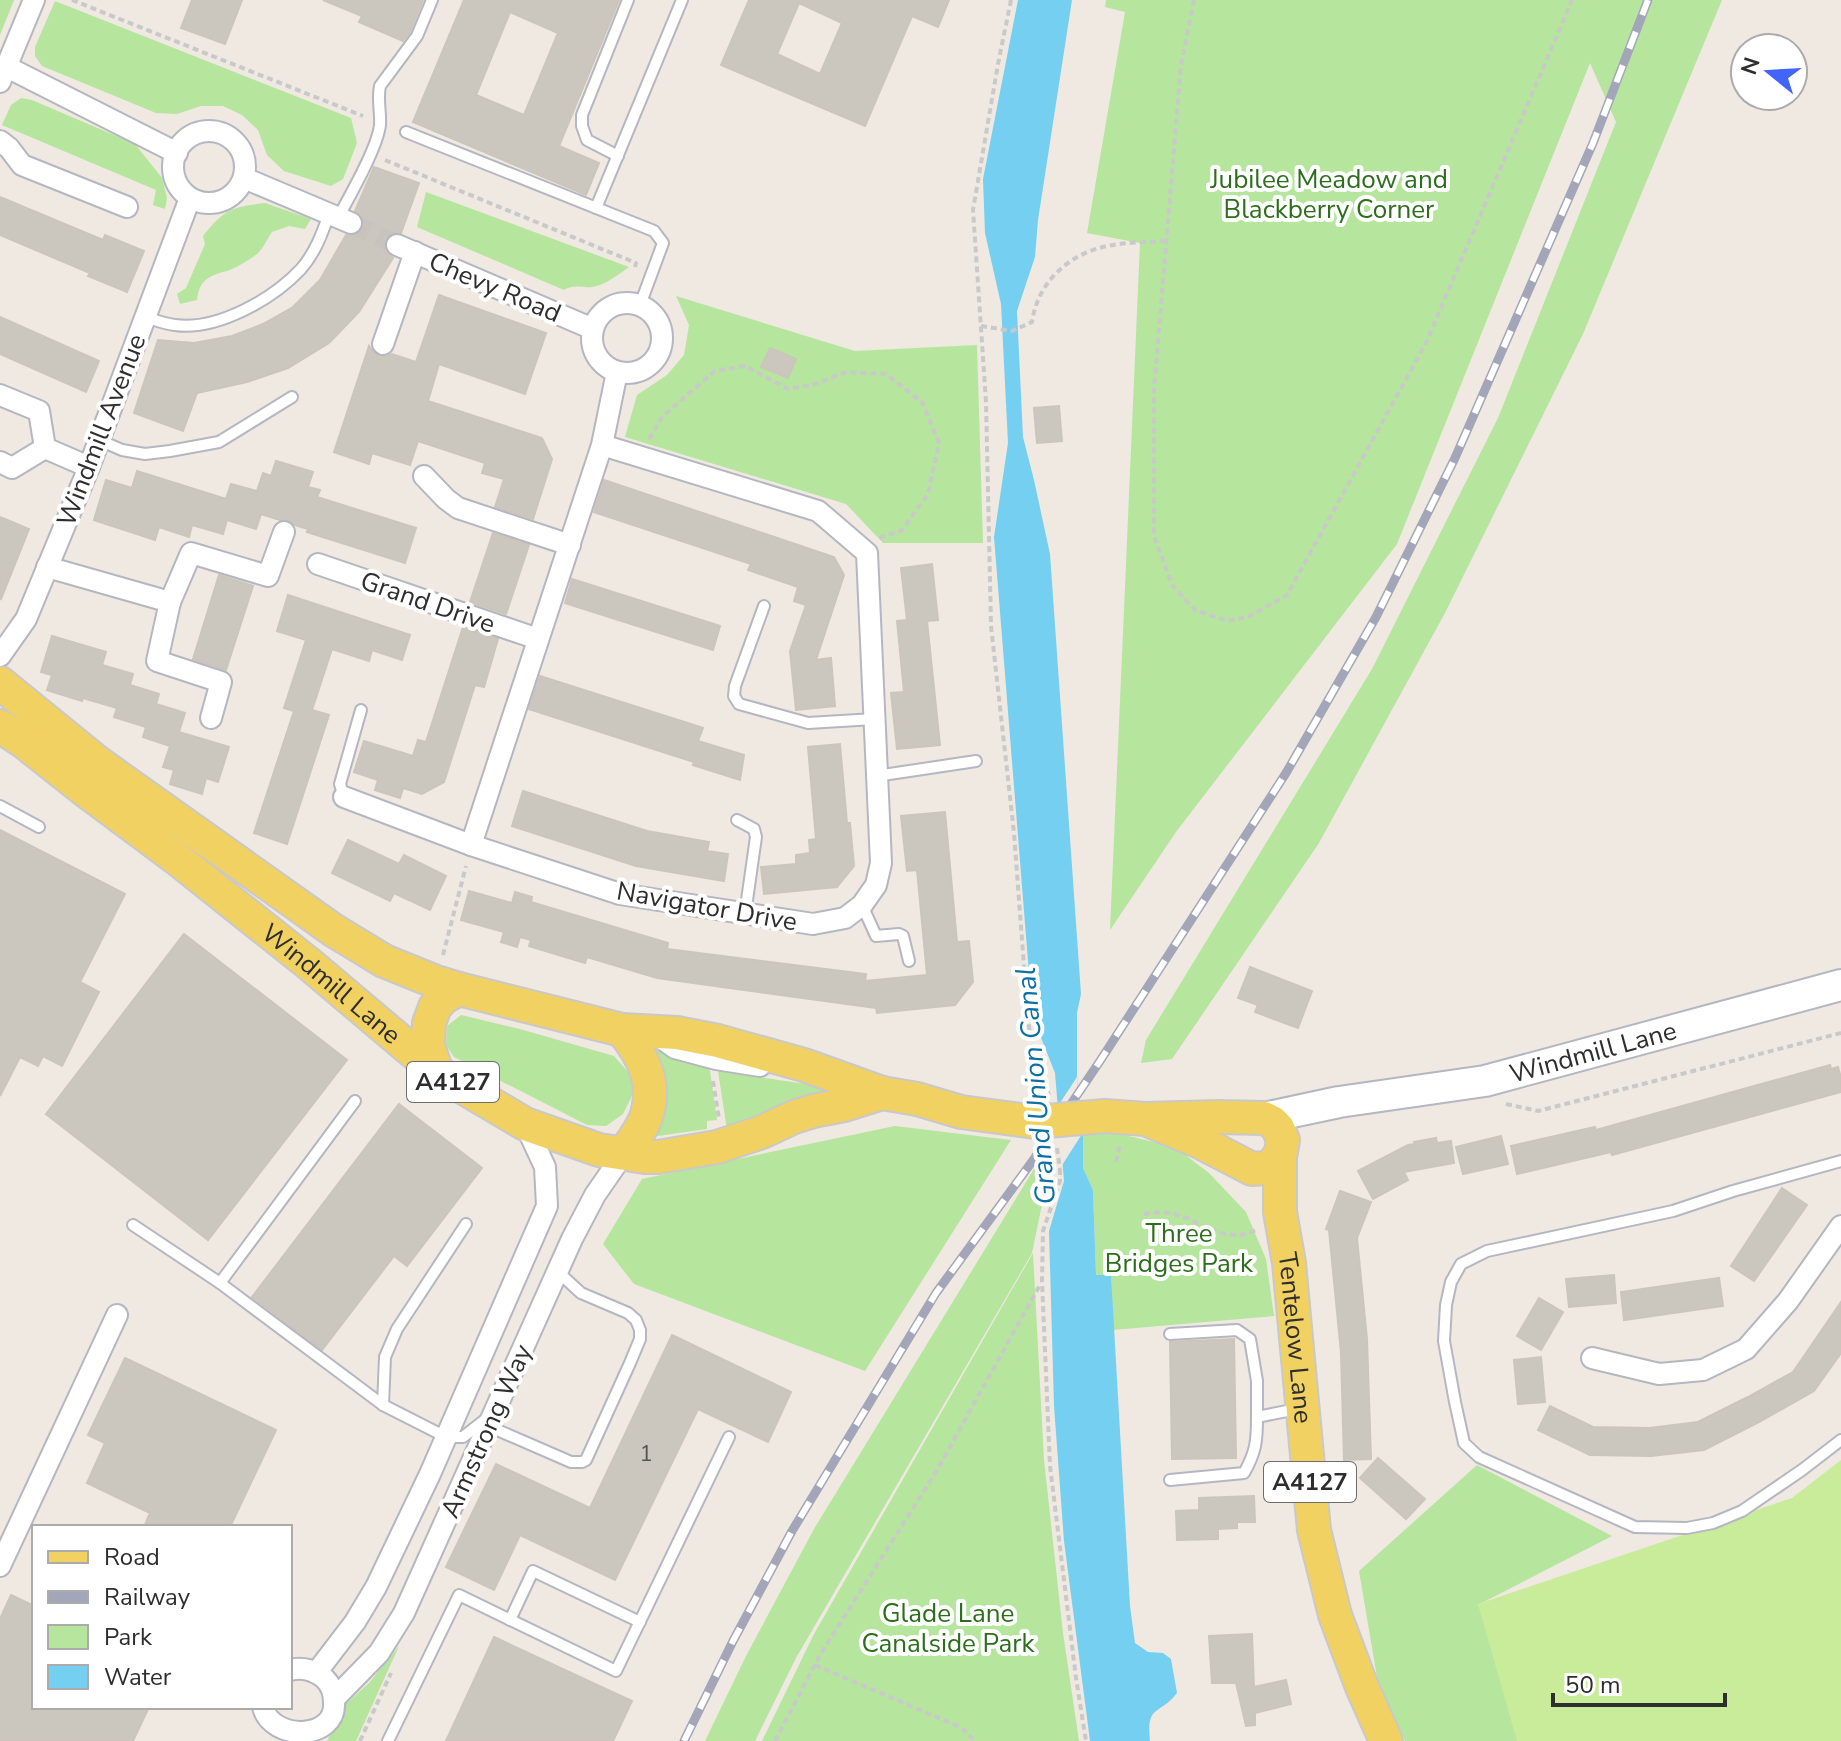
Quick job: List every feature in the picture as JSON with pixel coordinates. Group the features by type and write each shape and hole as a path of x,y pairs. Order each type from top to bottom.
{"main road":[{"name":"Windmill Lane","path":"0,683 97,762 333,930 384,961 448,985 637,1031 677,1033 718,1041 804,1065 882,1093 961,1112 1042,1110 1145,1119 1218,1117 1261,1144"},
{"name":"Windmill Lane","path":"0,726 176,858 308,963 437,1072 525,1124 599,1150 658,1157 708,1149 762,1132 794,1117 882,1093"},
{"path":"437,1072 428,1046 429,1023 448,985"},
{"name":"Windmill Lane","path":"1145,1119 1200,1142 1261,1144 1339,1102 1485,1081 1841,985"},
{"path":"624,1153 644,1122 651,1097 649,1079 637,1048 637,1031"},
{"name":"Tentelow Lane","path":"1261,1144 1280,1212 1289,1263 1314,1530 1335,1615 1386,1741"}],"street":[{"path":"34,0 4,74 177,153"},
{"path":"200,132 222,133 233,139 243,154 244,178 225,200 213,203 190,198 175,179 173,164 177,153 188,137 200,132"},
{"path":"0,141 22,165 127,207"},
{"path":"244,178 339,218"},
{"name":"Windmill Avenue","path":"0,656 26,619 89,467 190,198"},
{"name":"Chevy Road","path":"383,344 406,248 593,329"},
{"name":"Chevy Road","path":"617,372 605,365 597,355 593,329 602,313 612,306 628,302 640,305"},
{"path":"471,845 602,445 617,372 627,373 649,366 662,342 657,318 640,305"},
{"path":"0,395 39,411 45,448"},
{"path":"602,445 818,511 867,553 881,863 876,885 862,905"},
{"path":"0,462 12,468 45,448"},
{"path":"45,448 89,467"},
{"path":"424,476 458,508 570,545"},
{"path":"211,718 221,682 157,661 170,602 191,553 268,576 284,532"},
{"name":"Grand Drive","path":"318,564 538,639"},
{"path":"47,567 170,602"},
{"name":"Navigator Drive","path":"344,797 471,845 620,894 813,924 845,918 862,905"},
{"name":"Armstrong Way","path":"316,1673 355,1622 376,1587 446,1437 547,1206 545,1167 525,1124"},
{"name":"Armstrong Way","path":"264,1709 269,1726 278,1734 299,1741 311,1739 322,1733 330,1723 334,1699 379,1653 404,1613 557,1271 595,1195 624,1153"},
{"path":"1592,1358 1659,1374 1703,1370 1746,1349 1788,1301 1841,1226"},
{"path":"0,1566 117,1315"},
{"path":"292,1670 306,1669 316,1673 332,1689 334,1699"}],"lane":[{"path":"145,317 175,325 225,318 280,288 300,269 339,218 370,154 380,125 380,86 417,36 432,0"},
{"path":"618,156 587,140 582,115 628,0"},
{"path":"596,208 682,0"},
{"path":"406,132 654,231 663,243 640,305"},
{"path":"99,440 122,450 145,454 219,442 292,397"},
{"path":"764,606 735,686 734,696 739,704 808,723 874,719"},
{"path":"344,797 340,784 361,710"},
{"path":"876,776 976,761"},
{"path":"0,806 39,827"},
{"path":"737,820 754,829 756,837 745,914"},
{"path":"862,905 876,936 903,936 909,961"},
{"path":"220,1283 355,1101"},
{"path":"1841,1161 1673,1211 1487,1251 1461,1264 1451,1282 1444,1341 1464,1443 1479,1457 1501,1468 1635,1527 1687,1528 1713,1523 1742,1511 1841,1440"},
{"path":"383,1405 385,1357 397,1329 466,1224"},
{"path":"133,1225 220,1283 383,1405 446,1437 463,1437 491,1420 571,1462 582,1462 586,1460 630,1363 640,1339 640,1330 636,1320 628,1313 581,1293 557,1271"},
{"path":"1170,1334 1237,1330 1250,1339 1257,1381 1257,1442 1254,1456 1244,1473 1170,1480"},
{"path":"1257,1417 1303,1408"},
{"path":"388,1741 459,1595 616,1671 729,1437"},
{"path":"510,1620 533,1571 640,1622"}],"path":[{"path":"1011,0 973,210 986,402 991,626 1014,833 1028,1020 1042,1110"},
{"path":"1194,0 1181,65 1165,241 1154,390 1154,536 1172,585 1195,610 1227,621 1248,617 1287,595 1426,343 1572,0"},
{"path":"981,326 1012,331 1032,322 1033,311 1048,280 1075,257 1112,245 1165,241"},
{"path":"640,455 662,417 715,371 745,366 788,389 815,384 847,372 886,374 922,402 939,443 928,494 902,530 858,545"},
{"path":"448,985 471,845"},
{"path":"1495,1101 1538,1111 1841,1033"},
{"path":"712,1073 720,1126"},
{"path":"1060,1169 1060,1181 1043,1231 1042,1281 1050,1466 1086,1741"},
{"path":"1144,1214 1171,1213 1209,1231 1231,1235 1253,1232 1280,1212"},
{"path":"775,1741 815,1665 936,1472 1042,1281"},
{"path":"815,1665 962,1728 975,1741"}],"green space":[{"path":"0,0 14,0 0,35"},
{"name":"Jubilee Meadow and Blackberry Corner","path":"1106,0 1722,0 1583,334 1445,613 1319,843 1172,1059 1141,1063 1146,1040 1372,669 1498,418 1616,122 1590,63 1397,544 1176,832 1110,930 1140,243 1087,233 1125,12 1105,7"},
{"path":"55,1 351,118 357,143 343,179 331,186 284,171 267,155 258,130 242,115 223,106 201,106 177,114 156,113 42,66 35,56 35,47"},
{"path":"21,98 135,144 162,178 167,198 165,209 153,205 156,190 2,125 11,105"},
{"path":"426,192 629,267 597,286 564,290 417,227"},
{"path":"265,203 311,219 305,229 289,226 272,232 257,254 203,283 197,300 180,304 177,294 186,288 205,244 203,236 210,227 230,211"},
{"path":"676,296 855,351 977,345 983,543 883,543 846,504 625,437 637,395 667,375 684,355 689,325"},
{"path":"461,1015 614,1056 630,1074 633,1094 623,1114 606,1126 587,1125 454,1057 446,1045 447,1026"},
{"path":"656,1050 709,1064 717,1120 707,1121 707,1129 651,1137 665,1094 664,1074"},
{"path":"718,1071 839,1089 842,1093 776,1108 727,1130"},
{"path":"895,1126 1011,1140 865,1371 634,1284 603,1244 642,1179"},
{"name":"Three Bridges Park","path":"1083,1134 1120,1134 1175,1147 1209,1173 1246,1212 1266,1259 1274,1316 1113,1330 1111,1276 1096,1275 1093,1190 1083,1168"},
{"path":"1045,1151 1046,1185 1032,1253 796,1658 755,1741 705,1741 746,1656 814,1529"},
{"name":"Glade Lane Canalside Park","path":"1033,1253 1044,1460 1063,1633 1079,1741 762,1741 814,1634"},
{"path":"1841,1460 1841,1741 1517,1741 1478,1604 1792,1498"},
{"path":"1477,1465 1612,1536 1478,1605 1558,1727 1564,1741 1405,1741 1378,1683 1359,1571"},
{"path":"399,1646 356,1741 328,1741 331,1722 337,1712 369,1683"}],"water":[{"path":"1018,0 1072,0 1035,257 1017,311 1023,437 1050,554 1081,994 1077,1013 1077,1077 1083,1168 1093,1190 1096,1275 1111,1275 1130,1606 1135,1643 1148,1652 1163,1653 1171,1659 1177,1693 1152,1716 1150,1741 1090,1741 1064,1541 1054,1406 1049,1231 1064,1181 1055,1073 1040,1035 1030,986 994,537 1008,443 1001,304 985,233 983,179"}],"pier":[{"path":"1077,1077 1082,1134 1059,1170 1054,1107 1058,1106"}],"building":[{"path":"192,0 242,0 225,44 181,28"},
{"path":"323,0 423,0 403,41 359,22 362,16"},
{"path":"464,0 619,0 559,146 599,163 586,195 413,122","holes":["510,12 558,33 524,115 476,95"]},
{"path":"749,0 949,0 938,27 912,16 865,126 721,65","holes":["799,3 842,23 820,74 777,54"]},
{"path":"374,167 419,183 401,233 390,234 385,241 386,252 393,258 359,312 329,343 288,368 247,382 197,393 183,431 134,413 158,340 194,343 232,336 263,324 293,307 320,280 346,235 353,236 363,229 364,221 355,211"},
{"path":"0,197 103,240 105,235 144,251 127,292 0,235"},
{"path":"439,295 546,333 525,394 439,364 428,401 542,438 552,459 533,519 495,507 504,479 482,473 485,463 418,441 410,465 372,453 369,464 334,452 369,346 380,356 392,354 416,362"},
{"path":"0,317 99,361 86,392 0,354"},
{"path":"770,348 796,359 788,378 761,367"},
{"path":"1059,406 1062,441 1037,443 1034,408"},
{"path":"276,461 313,472 308,487 320,490 317,497 416,528 405,563 307,532 308,529 288,520 261,514 256,529 227,520 223,534 192,525 189,537 159,527 155,540 94,520 106,480 132,488 137,471 226,499 231,484 257,491 263,473 271,476"},
{"path":"604,480 834,557 844,575 816,660 831,658 835,706 796,710 790,651 806,605 794,601 798,587 748,570 751,564 594,512"},
{"path":"0,517 29,529 1,599 0,598"},
{"path":"493,533 529,545 506,614 470,602"},
{"path":"932,564 938,620 927,621 940,745 897,749 891,693 904,692 897,621 907,620 901,568"},
{"path":"219,575 253,586 226,670 193,659"},
{"path":"572,579 720,626 713,650 565,603"},
{"path":"288,595 410,635 402,660 372,650 369,661 332,649 312,710 329,715 287,844 254,833 294,711 284,708 306,640 277,631"},
{"path":"463,627 498,639 484,687 475,685 444,782 422,794 403,788 400,798 375,790 378,780 354,772 364,741 413,756 418,740 426,742"},
{"path":"52,636 106,652 102,665 133,674 130,685 159,694 156,704 185,713 179,732 229,747 218,782 206,778 202,794 170,784 174,770 163,767 170,746 143,737 146,727 114,717 117,708 47,690 52,675 41,672"},
{"path":"540,676 703,728 698,741 744,755 740,780 529,709"},
{"path":"840,744 854,866 837,887 764,894 761,867 796,864 796,855 810,853 809,840 816,839 808,747"},
{"path":"523,791 647,831 709,842 707,851 728,854 724,881 636,866 512,826"},
{"path":"945,812 957,942 969,941 973,982 955,1005 877,1013 876,1008 657,978 587,957 585,963 529,946 531,940 520,937 517,947 501,942 504,932 461,920 469,891 512,903 515,892 532,897 531,902 668,943 667,949 866,974 865,981 927,975 917,870 907,871 901,816"},
{"path":"0,830 125,894 80,982 99,992 62,1066 43,1056 38,1066 20,1057 0,1096"},
{"path":"348,840 399,864 404,855 446,876 430,910 394,893 390,901 332,873"},
{"path":"184,934 347,1060 208,1240 46,1114"},
{"path":"1250,967 1312,991 1298,1028 1255,1012 1258,1005 1238,998"},
{"path":"1830,1065 1831,1069 1838,1067 1841,1092 1612,1155 1611,1152 1517,1174 1511,1146 1595,1127 1596,1130"},
{"path":"399,1104 482,1168 407,1266 394,1256 322,1350 252,1297"},
{"path":"1501,1136 1508,1164 1463,1174 1456,1147"},
{"path":"1436,1138 1437,1143 1451,1141 1454,1163 1404,1172 1408,1180 1373,1199 1358,1171 1414,1142"},
{"path":"1782,1188 1807,1205 1754,1281 1731,1266"},
{"path":"1340,1191 1371,1202 1357,1238 1367,1339 1371,1459 1344,1460 1341,1353 1329,1230 1326,1229"},
{"path":"1614,1275 1616,1303 1569,1307 1566,1279"},
{"path":"1719,1278 1723,1306 1624,1320 1621,1292"},
{"path":"1539,1298 1563,1312 1541,1350 1517,1336"},
{"path":"1841,1302 1841,1353 1814,1391 1704,1450 1651,1456 1590,1455 1538,1430 1550,1406 1593,1427 1650,1428 1698,1422 1793,1372"},
{"path":"672,1335 791,1392 768,1442 698,1409 615,1580 520,1535 494,1590 446,1567 496,1464 590,1508"},
{"path":"1234,1339 1236,1458 1172,1459 1170,1342"},
{"path":"1541,1357 1545,1402 1518,1404 1514,1360"},
{"path":"125,1358 276,1430 231,1525 145,1525 150,1513 87,1483 105,1443 88,1435"},
{"path":"1378,1458 1425,1499 1406,1519 1360,1478"},
{"path":"1254,1496 1255,1522 1237,1522 1237,1528 1218,1529 1218,1539 1177,1540 1176,1511 1199,1510 1199,1498"},
{"path":"11,1595 32,1605 32,1709 148,1709 133,1741 0,1741 0,1619"},
{"path":"1252,1634 1254,1687 1286,1680 1291,1704 1255,1713 1255,1725 1246,1726 1236,1683 1212,1683 1209,1636"},
{"path":"494,1637 632,1701 613,1741 446,1741"}],"tunnel":[{"path":"351,223 397,245"}],"railway":[{"path":"684,1741 792,1531 936,1293 1034,1159 1100,1061 1286,773 1376,617 1455,458 1593,143 1648,0"}],"water label":[{"name":"Grand Union Canal","path":"1035,1086"}]}
